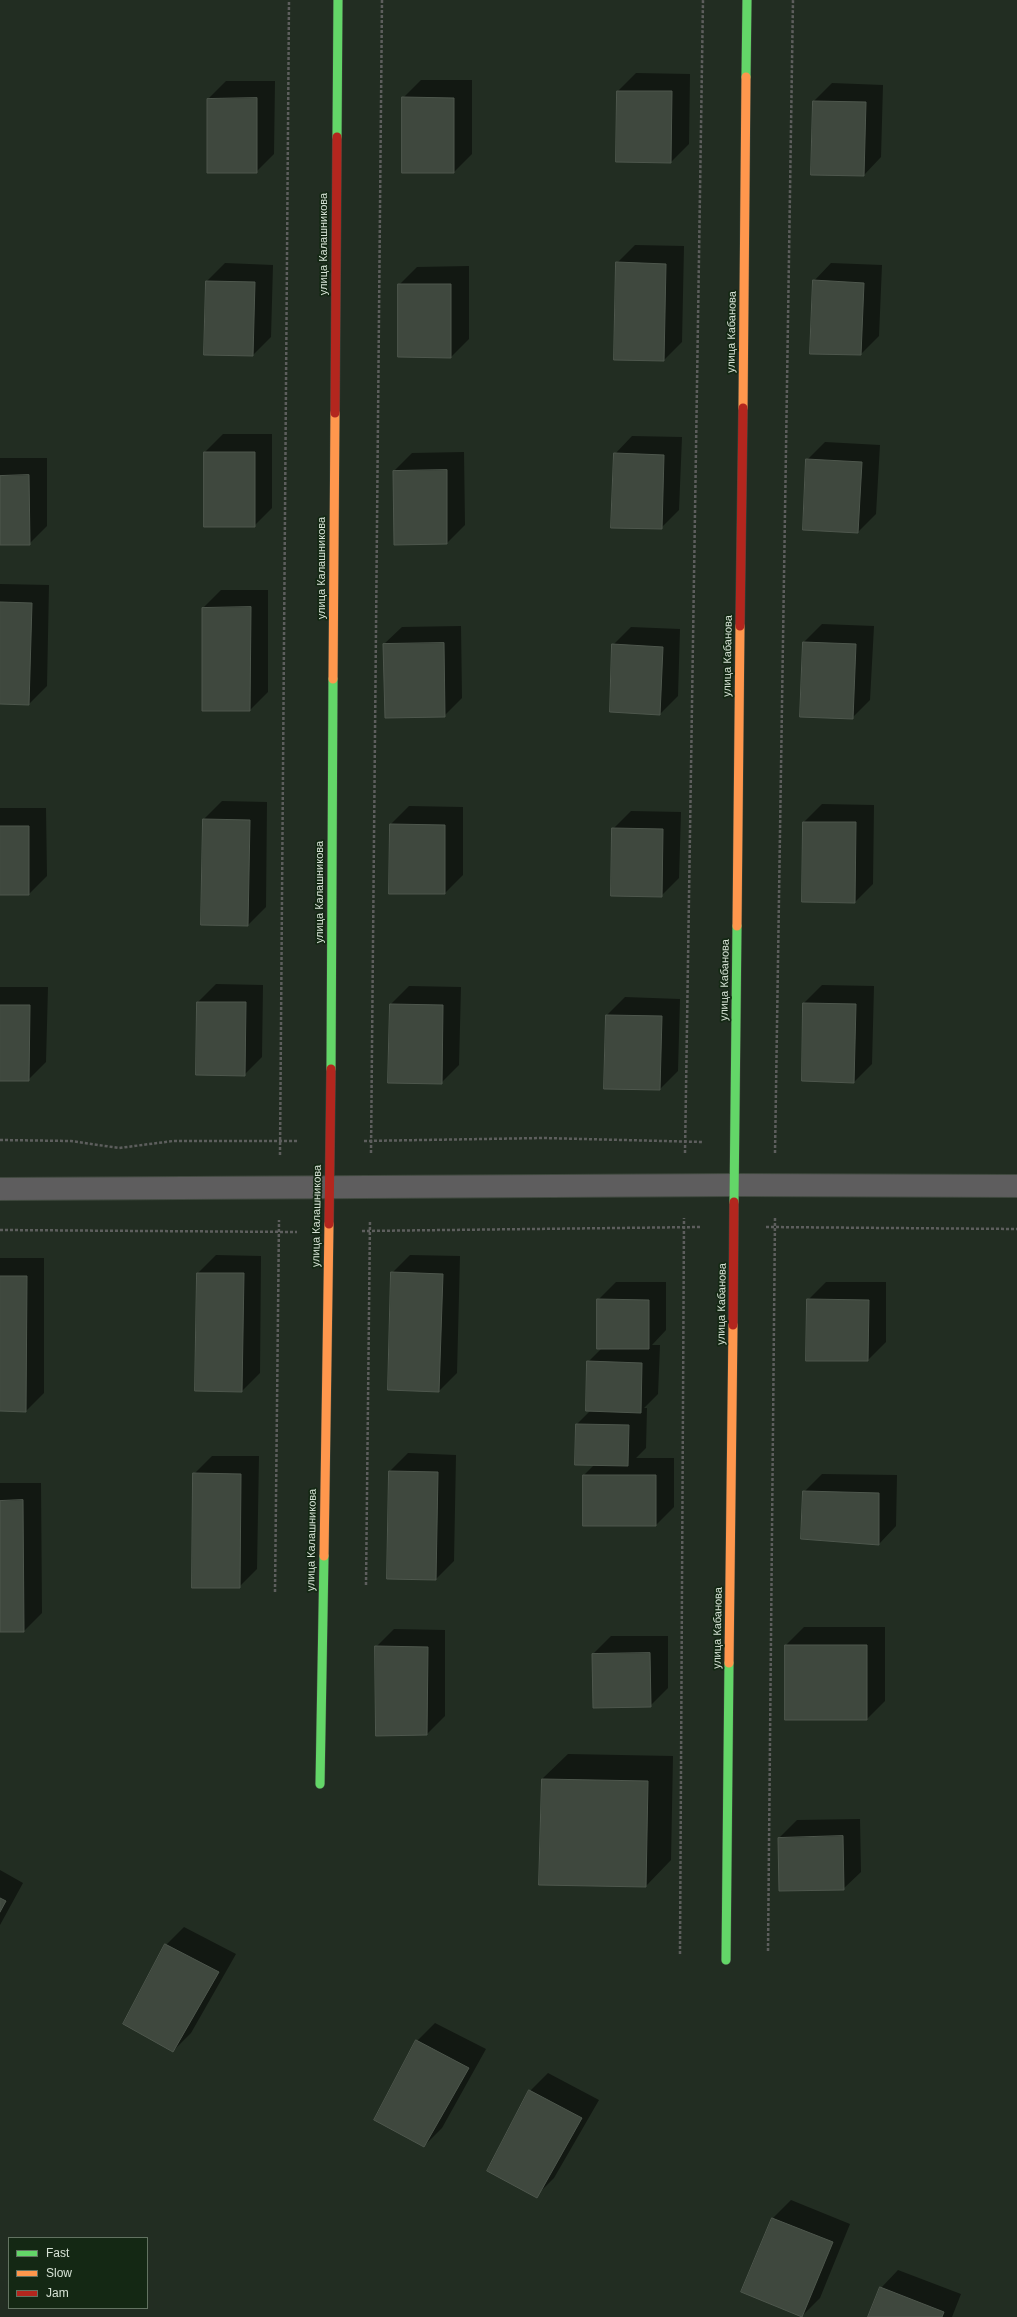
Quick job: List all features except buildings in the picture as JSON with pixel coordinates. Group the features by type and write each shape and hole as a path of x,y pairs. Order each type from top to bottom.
{"street":[{"name":"улица Калашникова","path":"320,1784 330,1186 338,0"},
{"name":"улица Кабанова","path":"726,1960 736,1142 747,0"},
{"path":"0,1189 330,1186 1017,1186"}],"path":[{"path":"275,1592 289,0"},
{"path":"366,1585 382,0"},
{"path":"680,1954 684,1185 703,0"},
{"path":"768,1952 775,1185 794,0"},
{"path":"0,1140 71,1141 119,1148 173,1141 371,1141 543,1138 736,1142"},
{"path":"0,1230 329,1232 684,1227 1017,1229"}],"traffic: fast":[{"path":"337,137 338,0"},
{"path":"746,77 747,0"},
{"path":"331,1069 333,679"},
{"path":"734,1202 737,926"},
{"path":"320,1784 324,1556"},
{"path":"726,1960 729,1663"}],"traffic: slow":[{"path":"743,408 746,77"},
{"path":"333,679 335,413"},
{"path":"737,926 740,626"},
{"path":"324,1556 329,1224"},
{"path":"729,1663 733,1325"}],"traffic: jam":[{"path":"335,413 337,137"},
{"path":"740,626 743,408"},
{"path":"329,1224 331,1069"},
{"path":"733,1325 734,1202"}]}
